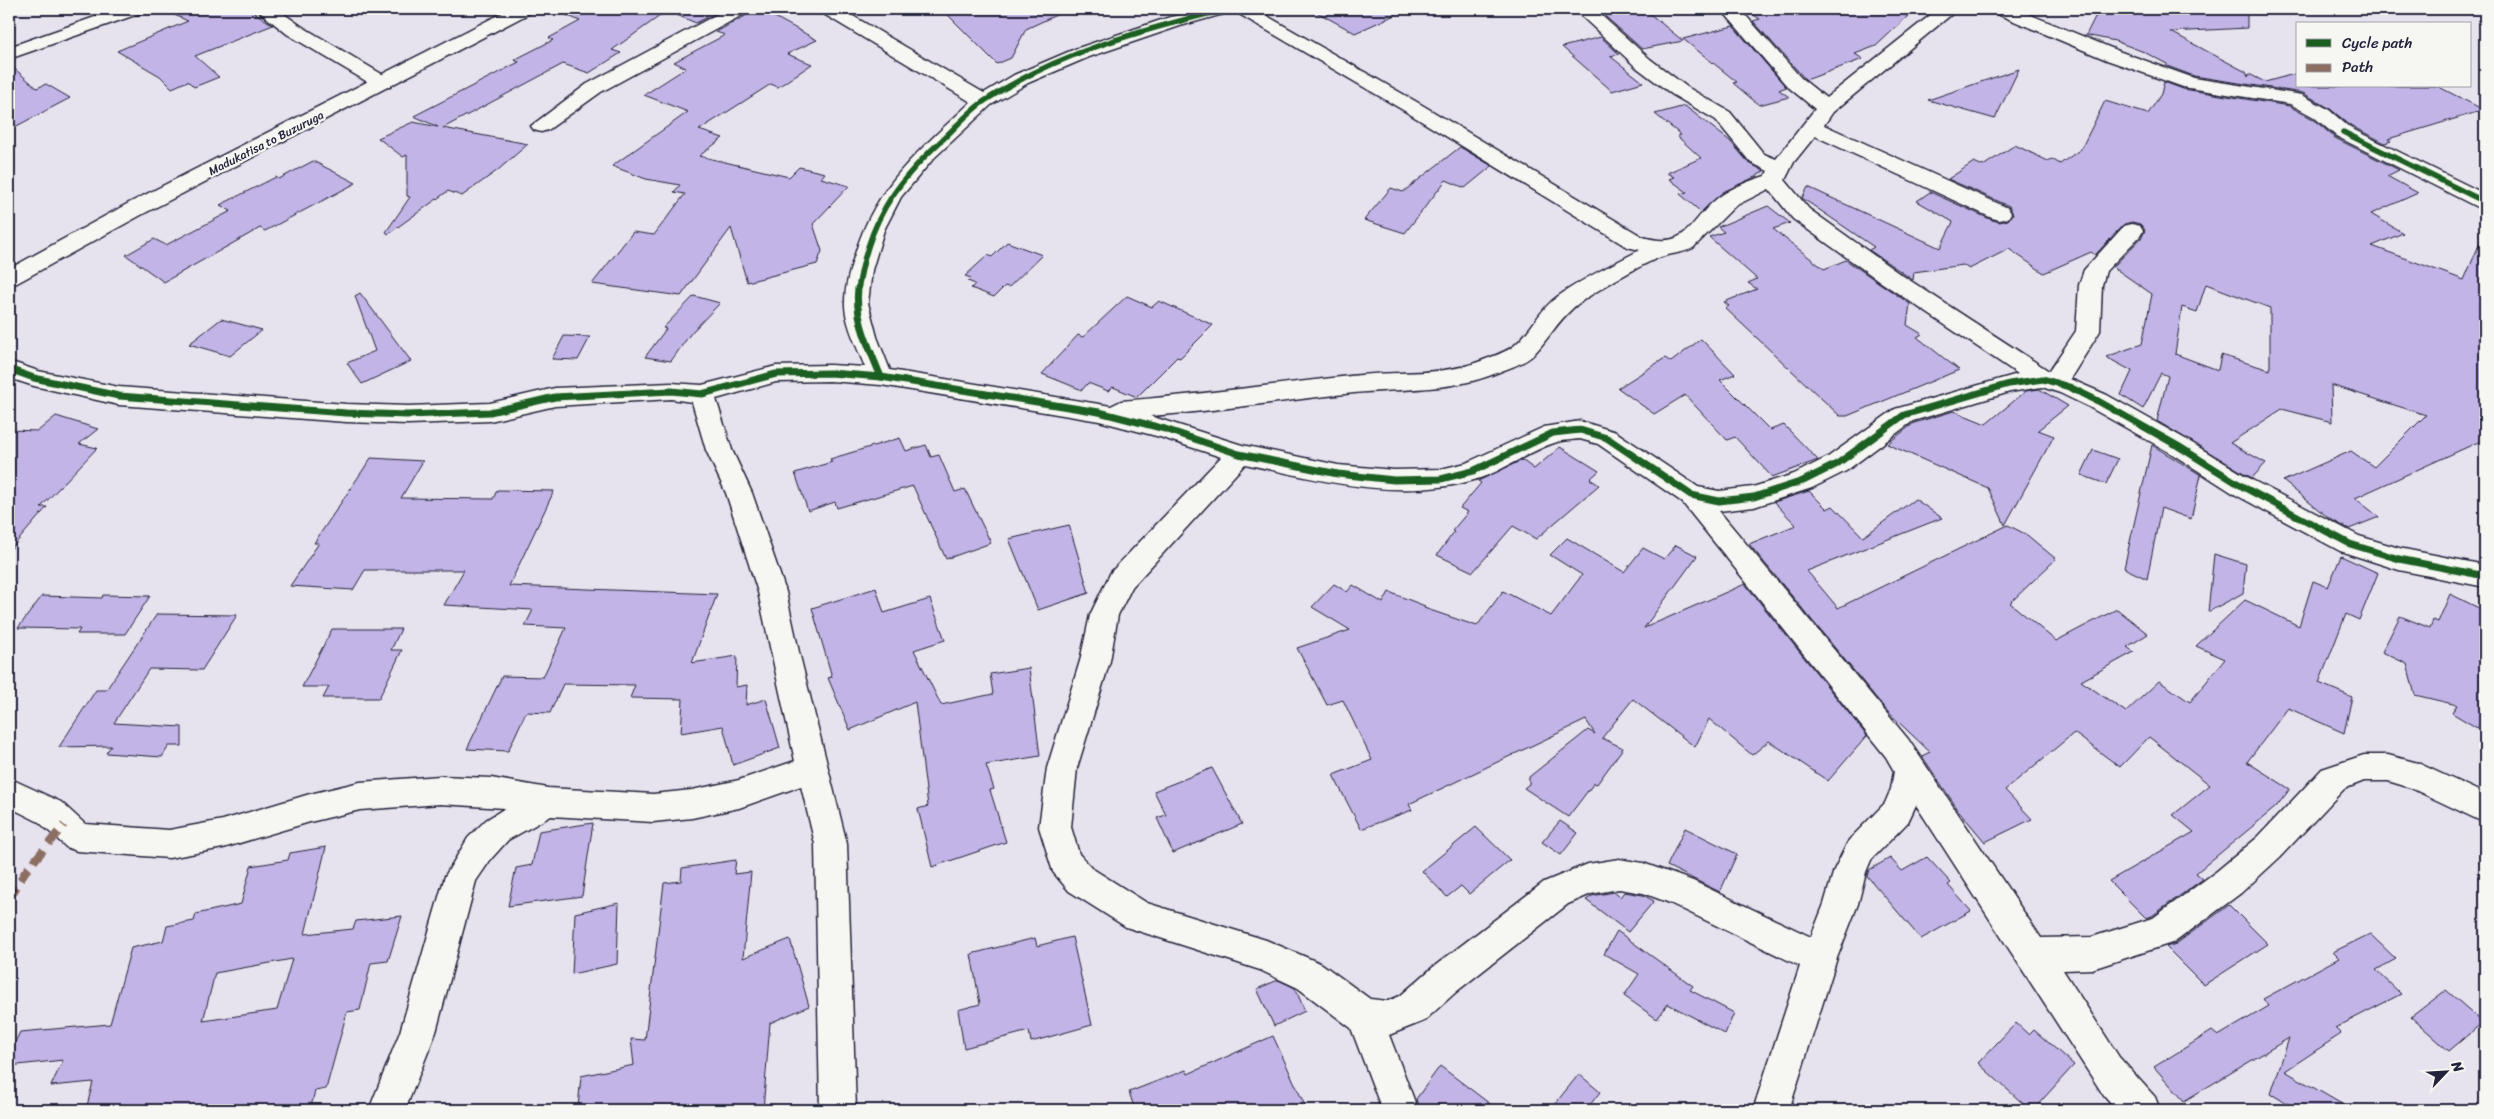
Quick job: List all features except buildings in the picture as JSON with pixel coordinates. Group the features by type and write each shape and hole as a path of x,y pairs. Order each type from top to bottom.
{"street":[{"path":"9,53 135,9"},
{"path":"265,9 294,30 383,83"},
{"name":"Madukatisa to Buzuruga","path":"9,278 135,209 524,9"},
{"path":"541,126 594,88 740,9"},
{"path":"828,9 984,101"},
{"path":"881,377 865,337 856,304 861,270 873,230 891,195 927,154 984,101 1021,79 1082,53 1174,22 1227,9"},
{"path":"1242,9 1415,109 1635,242 1658,250 1668,250 1683,246 1724,204 1777,174 1826,108 1949,9"},
{"path":"1583,9 1643,63 1680,91 1724,116 1757,158 1777,174 1801,214 1889,277 2050,381 2069,387 2106,405 2178,446 2245,488 2350,544 2399,559 2485,576"},
{"path":"1730,9 1794,82 1826,108"},
{"path":"2001,9 2114,56 2190,84 2295,99 2321,113 2343,132 2485,202"},
{"path":"1813,128 2000,213"},
{"path":"1691,495 1719,502 1762,495 1803,481 1837,464 1904,415 2009,384 2050,381 2081,344 2088,330 2090,288 2096,267 2124,242 2132,231"},
{"path":"1099,412 1217,402 1298,390 1378,382 1420,382 1456,377 1490,368 1523,351 1564,303 1606,277 1658,250"},
{"path":"9,368 34,378 119,396 346,414 408,415 490,412 565,396 671,391 702,394 776,374 830,373 881,377 1099,412 1165,429 1239,454 1338,474 1394,480 1441,479 1473,471 1554,433 1580,430 1614,442 1691,495 1897,748 2065,1004 2093,1052 2120,1090 2142,1110"},
{"path":"9,390 34,378"},
{"path":"702,394 719,450 739,493 772,592 812,769 822,798 831,844 838,1110"},
{"path":"1239,454 1121,580 1104,615 1095,661 1062,768 1055,827 1065,862 1081,880 1138,916 1266,956 1310,976 1364,1016 1388,1018 1412,1009 1444,980 1556,893 1588,878 1619,874 1643,878 1681,892 1736,920 1820,958"},
{"path":"2032,955 2092,953 2162,931 2229,882 2269,847 2333,779 2364,768 2388,768 2418,776 2485,809"},
{"path":"9,792 50,812 77,836 108,841 169,844 223,834 310,808 360,796 440,790 491,792 548,802 653,808 692,804 739,794 812,769"},
{"path":"1771,1110 1820,958 1841,904 1850,870 1860,850 1897,812 1907,789 1910,770"},
{"path":"387,1110 418,1032 461,876 474,854 494,831 548,802"},
{"path":"1364,1016 1400,1110"}],"marked path":[{"path":"9,900 25,872 64,825"}],"cycle path":[{"path":"881,377 865,337 856,303 861,270 873,230 891,195 927,154 984,101 1021,79 1082,53 1174,22 1227,9"},
{"path":"2343,132 2485,202"},
{"path":"9,369 34,378 119,396 346,413 408,415 490,412 555,397 671,391 702,394 776,374 830,373 881,377 1099,412 1165,429 1239,454 1338,474 1394,480 1441,479 1473,471 1553,433 1580,430 1607,438 1691,495 1719,501 1754,497 1803,481 1837,464 1904,415 2009,384 2043,379 2069,387 2098,401 2178,446 2245,488 2350,544 2399,559 2485,576"}]}
